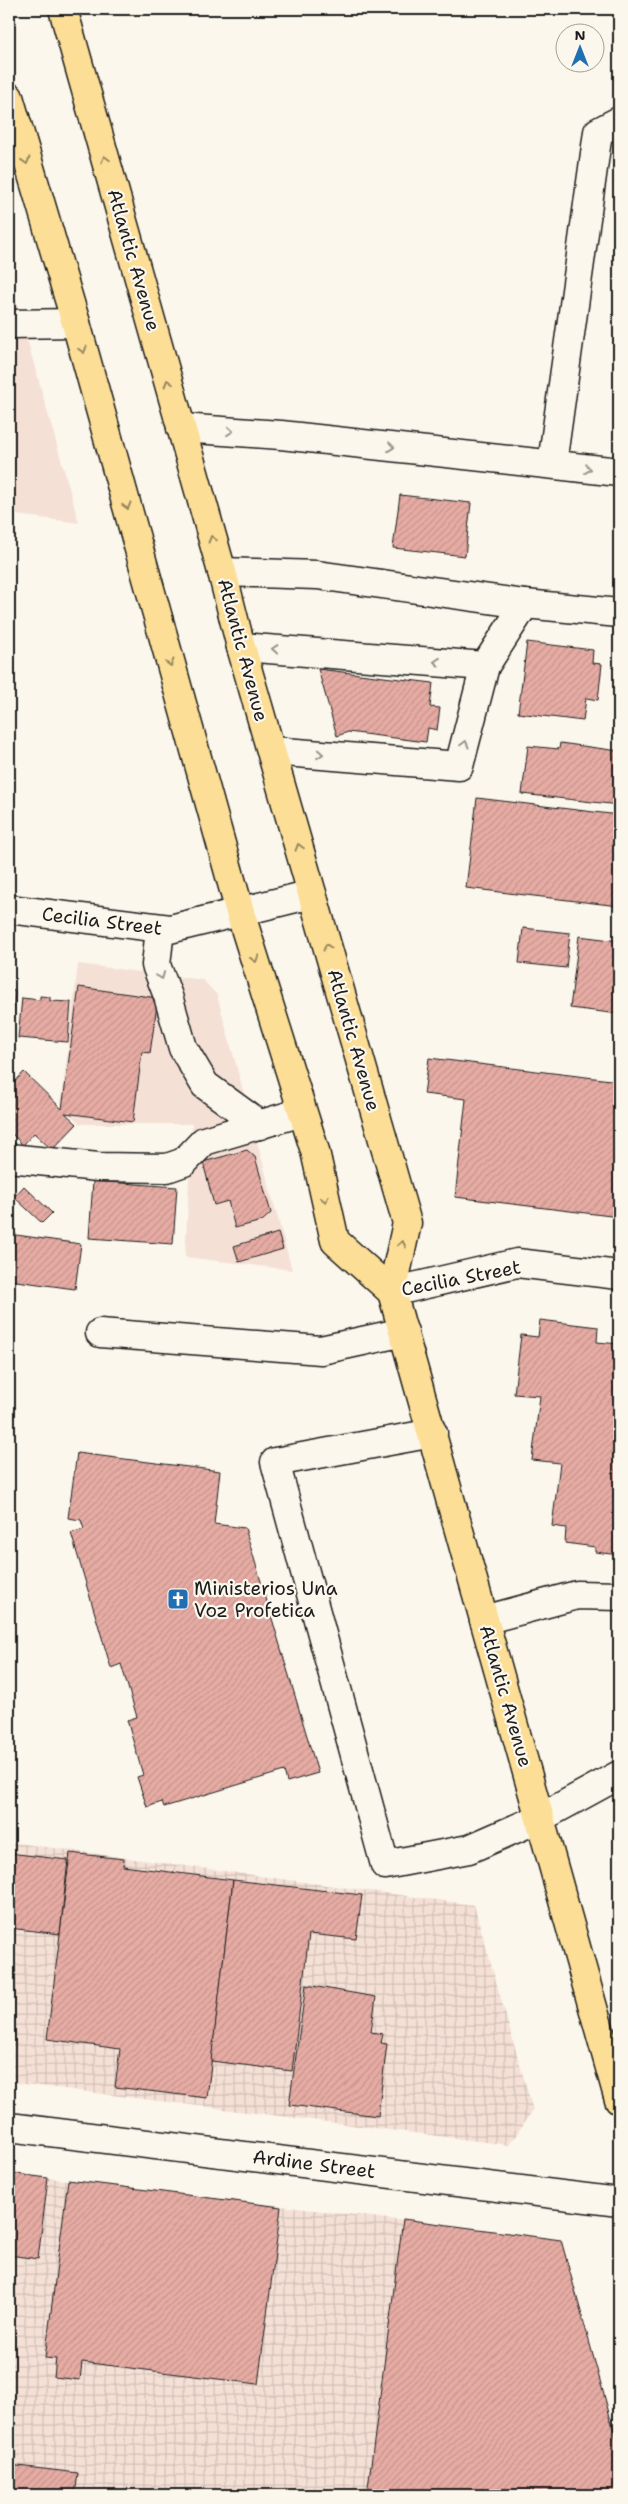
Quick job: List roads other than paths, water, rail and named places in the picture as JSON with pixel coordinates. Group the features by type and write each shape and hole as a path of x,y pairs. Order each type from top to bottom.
{"main road":[{"name":"Atlantic Avenue","path":"63,9 222,572 241,647 407,1223 392,1292 619,2100"},
{"path":"9,97 76,323 240,912 315,1151 335,1241 392,1292"}],"street":[{"path":"552,464 598,132 619,121"},
{"path":"9,324 76,323"},
{"path":"181,428 282,435 619,472"},
{"path":"222,572 317,574 525,604 619,613"},
{"path":"272,751 459,766 485,666 525,604"},
{"path":"241,647 485,666"},
{"name":"Cecilia Street","path":"9,909 170,929 312,894"},
{"path":"160,929 156,965 168,996 183,1048 205,1084 260,1125"},
{"path":"9,1158 98,1167 167,1168 184,1162 204,1141 302,1112"},
{"name":"Cecilia Street","path":"392,1292 517,1263 619,1275"},
{"path":"100,1333 321,1350 404,1332"},
{"path":"433,1434 275,1462 385,1865 462,1852 540,1818 619,1775"},
{"path":"484,1620 577,1595 619,1596"},
{"name":"Ardine Street","path":"9,2127 619,2202"}],"place":[{"name":"Ministerios Una Voz Profetica","path":"178,1599"}]}
